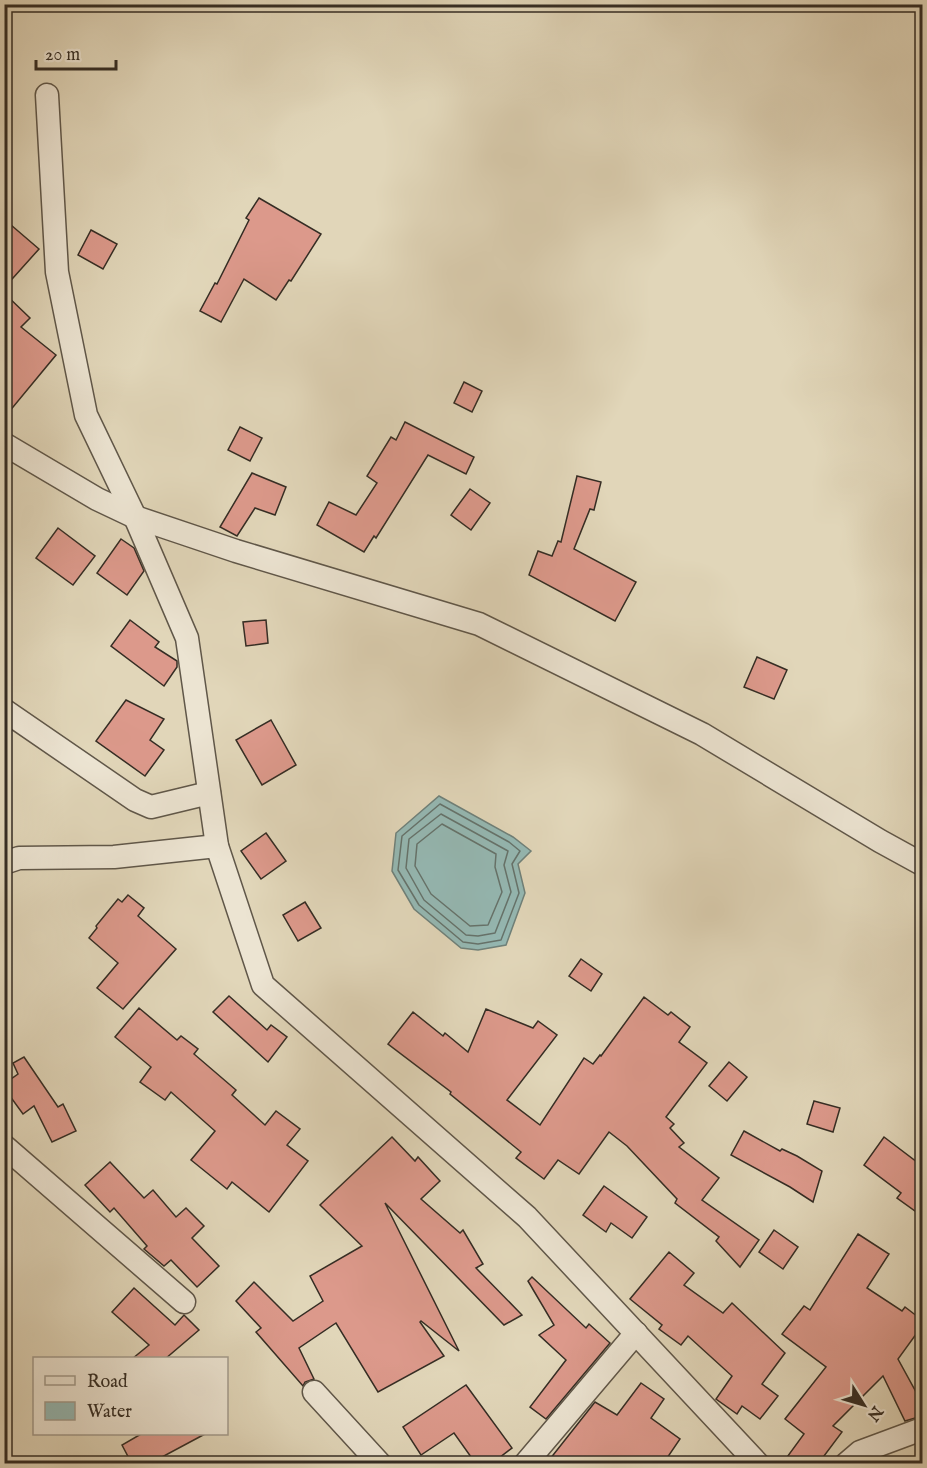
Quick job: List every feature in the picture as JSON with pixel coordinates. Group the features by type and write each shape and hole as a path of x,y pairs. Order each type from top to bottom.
{"street":[{"path":"47,95 57,272 86,415 135,517 187,638 217,846 263,985 527,1217 758,1464"},
{"path":"4,444 98,499 135,517 236,551 479,624 702,734 922,864"},
{"path":"4,711 135,800 152,807 209,793"},
{"path":"4,863 19,858 114,857 217,846"},
{"path":"4,1146 184,1302"},
{"path":"525,1464 636,1333"},
{"path":"314,1392 380,1464"},
{"path":"846,1464 860,1452 922,1429"}],"water":[{"path":"439,796 513,837 531,851 518,864 525,893 506,945 478,950 461,948 414,909 392,871 396,833"}],"building":[{"path":"259,198 321,234 276,300 244,279 221,322 200,311 215,283 217,284 249,220 246,218"},
{"path":"4,219 39,249 4,288"},
{"path":"91,230 117,244 103,269 78,255"},
{"path":"4,293 30,318 21,327 56,355 4,418"},
{"path":"464,382 482,391 472,412 454,403"},
{"path":"405,422 474,457 466,474 428,455 376,538 374,536 364,552 317,525 329,502 356,515 377,483 367,476 391,437 396,440"},
{"path":"240,427 262,438 250,461 228,450"},
{"path":"252,473 286,487 275,515 255,508 237,536 220,527"},
{"path":"577,476 601,482 594,510 590,509 574,549 636,582 615,621 529,575 538,551 552,556 558,541 561,542"},
{"path":"470,489 490,503 471,530 451,515"},
{"path":"58,528 95,556 73,585 36,558"},
{"path":"121,539 134,548 144,571 127,595 97,573"},
{"path":"130,620 159,642 155,647 177,661 177,667 164,686 111,646"},
{"path":"266,620 268,643 246,646 243,622"},
{"path":"757,657 787,670 774,699 744,687"},
{"path":"126,700 164,719 150,740 164,750 145,776 96,741"},
{"path":"271,720 296,765 262,785 236,740"},
{"path":"266,833 286,861 261,879 241,851"},
{"path":"128,895 144,908 138,916 176,949 123,1009 97,988 118,963 89,938 118,899 122,902"},
{"path":"305,902 321,928 298,941 283,915"},
{"path":"581,959 602,974 591,991 569,976"},
{"path":"229,996 267,1030 271,1025 287,1037 268,1062 213,1012"},
{"path":"644,997 668,1015 671,1012 690,1027 679,1042 707,1063 666,1117 674,1124 670,1128 684,1143 679,1147 719,1178 702,1200 759,1240 740,1267 716,1241 719,1237 675,1203 677,1199 627,1146 609,1132 579,1174 558,1160 544,1179 516,1158 521,1152 450,1094 451,1092 388,1044 413,1012 443,1036 445,1033 468,1052 486,1009 533,1028 538,1021 557,1035 507,1100 540,1125 584,1058 593,1064 601,1056"},
{"path":"139,1008 177,1040 181,1036 198,1049 194,1054 236,1090 232,1095 265,1125 276,1111 300,1129 287,1145 308,1161 269,1212 232,1182 227,1189 191,1160 215,1131 171,1092 165,1100 140,1082 151,1067 115,1037"},
{"path":"24,1057 58,1107 63,1104 76,1131 52,1142 34,1106 23,1114 4,1088 4,1084 18,1074 13,1063"},
{"path":"729,1062 747,1077 727,1101 709,1086"},
{"path":"814,1101 840,1108 833,1132 807,1124"},
{"path":"744,1131 780,1151 782,1149 797,1156 822,1171 813,1202 731,1155"},
{"path":"392,1137 415,1161 418,1157 440,1181 421,1199 460,1233 463,1230 483,1264 476,1268 522,1315 504,1325 385,1203 459,1351 421,1321 444,1356 378,1392 336,1323 299,1348 314,1379 305,1382 303,1386 256,1332 261,1328 236,1301 254,1282 293,1321 323,1301 310,1276 362,1246 320,1205"},
{"path":"884,1137 921,1165 922,1163 922,1216 897,1198 901,1193 864,1165"},
{"path":"110,1162 144,1198 153,1190 176,1217 186,1208 204,1226 192,1238 219,1266 197,1287 171,1260 164,1266 144,1249 147,1246 114,1208 110,1212 85,1185"},
{"path":"604,1186 647,1217 632,1238 611,1223 606,1232 583,1215"},
{"path":"774,1230 798,1247 783,1269 759,1252"},
{"path":"858,1234 889,1254 867,1288 902,1311 905,1307 922,1320 922,1326 898,1359 922,1403 922,1416 905,1421 883,1376 833,1426 842,1432 818,1464 782,1464 804,1434 785,1419 826,1367 782,1334 804,1306 810,1310"},
{"path":"669,1252 694,1273 684,1285 723,1313 732,1303 785,1353 762,1384 778,1396 760,1419 742,1406 737,1414 716,1399 732,1376 688,1336 681,1345 659,1329 662,1325 630,1299"},
{"path":"532,1277 586,1328 589,1324 610,1343 546,1419 530,1407 566,1360 539,1335 554,1325 528,1281"},
{"path":"134,1288 175,1325 184,1315 199,1330 167,1357 134,1357 149,1345 112,1312"},
{"path":"641,1383 664,1399 651,1418 680,1439 663,1464 546,1464 595,1402 617,1415"},
{"path":"466,1385 512,1448 491,1464 476,1464 454,1433 421,1455 403,1427"},
{"path":"139,1435 203,1435 149,1464 132,1464 122,1445"}]}
